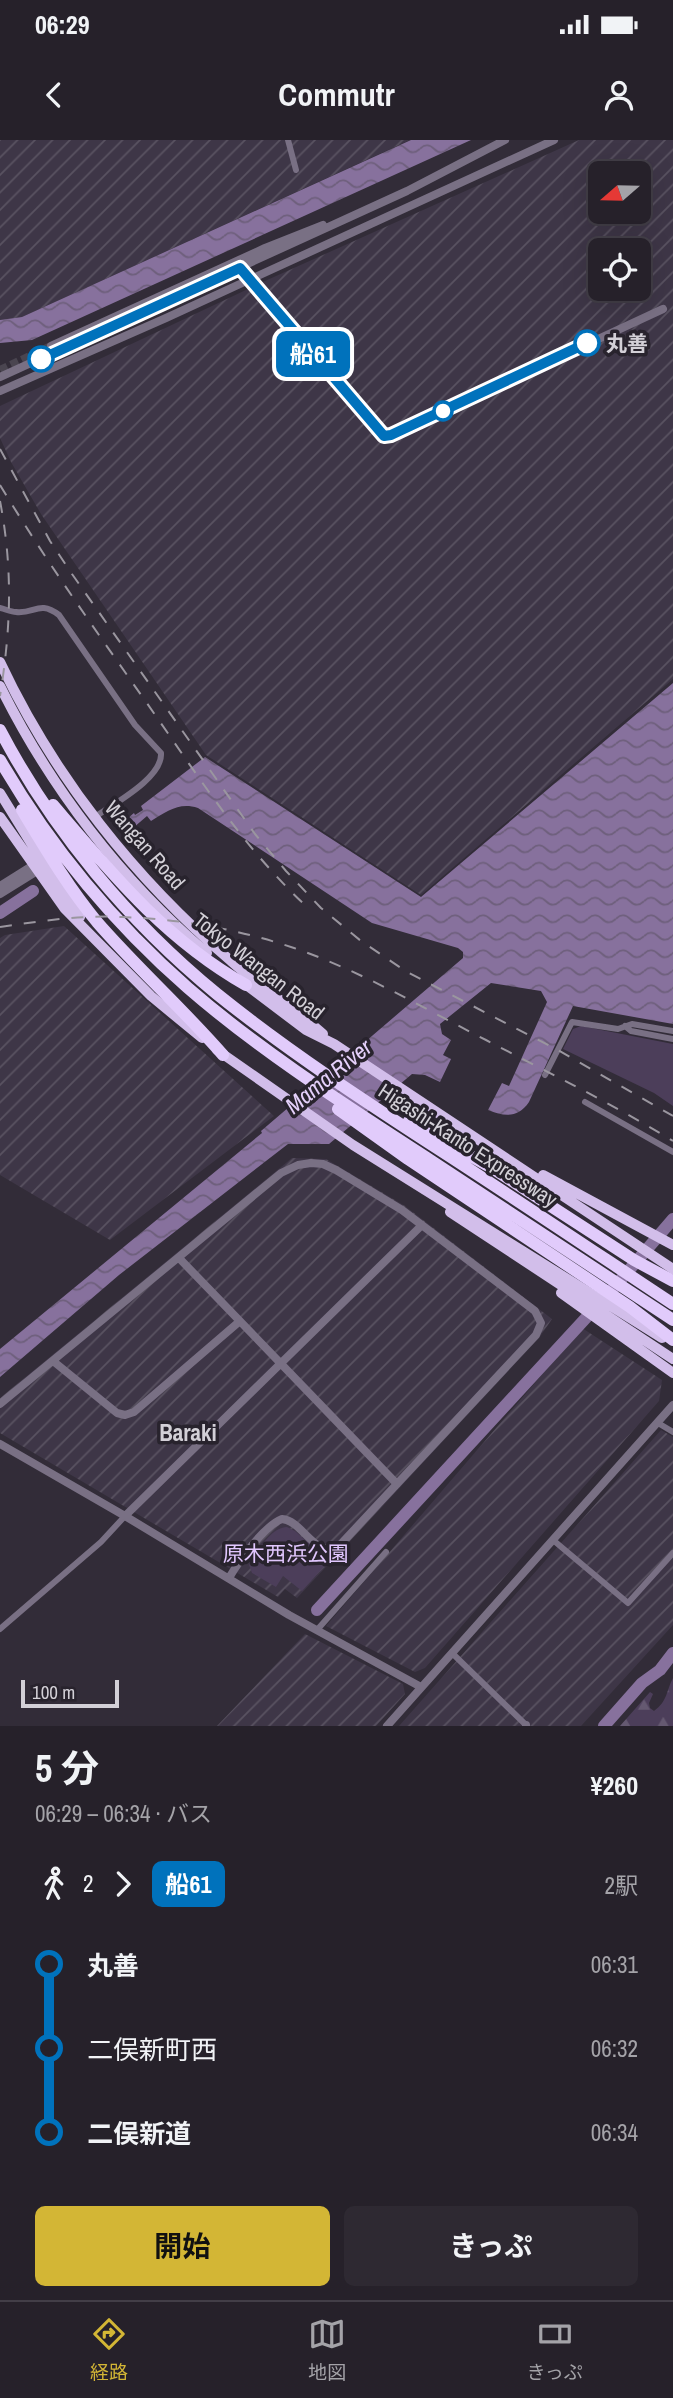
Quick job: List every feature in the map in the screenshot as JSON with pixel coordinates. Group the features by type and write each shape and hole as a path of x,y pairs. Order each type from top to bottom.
{"highway":[{"name":"Wangan Road","path":"0,662 40,737 95,817 140,872 196,930 300,1020"},
{"name":"Tokyo Wangan Road","path":"0,686 45,766 103,846 176,926 246,985 673,1269"},
{"name":"Higashi-Kanto Expressway","path":"1,733 71,842 143,926 206,985 335,1080 673,1304"},
{"name":"Higashi-Kanto Expressway","path":"0,760 60,850 127,929 188,988 273,1055 673,1320"},
{"path":"0,768 43,845 86,908 223,1055"},
{"path":"23,770 145,909 212,966 246,985"},
{"path":"0,793 85,926"},
{"path":"0,817 34,869 65,909 85,926 151,996 223,1055 517,1258 574,1303 673,1345"},
{"path":"273,1055 317,1093 372,1134 630,1307 673,1340"},
{"path":"335,1080 481,1161 634,1260 673,1281"},
{"path":"353,1145 673,1359"},
{"path":"491,1148 673,1245"},
{"path":"627,1222 673,1253"},
{"path":"621,1323 673,1373"}],"street":[{"path":"288,140 296,170"},
{"path":"54,349 240,268 440,176 506,140"},
{"path":"0,391 184,310 554,140"},
{"path":"0,376 265,248 311,229 344,220"},
{"path":"240,268 384,436 663,309"},
{"path":"177,296 184,310"},
{"path":"54,349 66,362"},
{"path":"0,608 16,612 40,607 60,615 135,725 161,753 161,762 152,775 95,817"},
{"path":"0,887 34,869"},
{"path":"0,894 34,869"},
{"path":"545,1075 572,1022 618,1029 632,1024 673,1031"},
{"path":"625,1027 631,1031 673,1039"},
{"path":"585,1102 673,1152"},
{"path":"0,1404 281,1173 304,1163 330,1167 402,1210 536,1311 541,1323 536,1335 340,1545 332,1550 318,1546 286,1519 277,1521 240,1560 229,1578"},
{"path":"0,1629 101,1542 422,1225"},
{"path":"179,1258 397,1484"},
{"path":"53,1361 117,1413 128,1415 240,1321"},
{"path":"387,1726 672,1407"},
{"path":"658,1423 673,1432"},
{"path":"0,1444 317,1630 421,1687"},
{"path":"553,1540 628,1603 673,1553"},
{"path":"317,1630 386,1552"},
{"path":"452,1653 526,1726"}],"shaded area":[{"path":"0,140 410,140 22,317 0,320"},
{"path":"579,140 673,140 673,679 421,895 206,755 41,514 0,438 0,406 265,281"},
{"path":"64,926 274,1116 110,1240 0,1175 0,938"},
{"path":"292,1158 326,1159 405,1206 552,1319 539,1338 297,1598 285,1589 278,1597 0,1433 0,1398"},
{"path":"582,1328 662,1380 659,1401 425,1668 415,1672 326,1626"},
{"path":"661,1430 673,1437 673,1625 581,1726 399,1726"},
{"path":"305,1634 403,1684 405,1694 376,1726 217,1726"}],"green space":[{"path":"581,1026 673,1044 673,1106 654,1093 563,1049 573,1029"},
{"name":"原木西浜公園","path":"287,1527 329,1561 302,1591 283,1576 276,1587 252,1573 249,1565 275,1531"},
{"path":"673,1678 673,1726 620,1726 650,1692 653,1694 650,1708 654,1711 659,1707"}],"water":[{"path":"411,140 471,140 32,340 0,343 0,320 22,317"},
{"name":"Mama River","path":"673,683 673,1024 573,1006 529,1102 516,1113 500,1114 488,1110 502,1083 509,1086 547,1002 541,991 491,983 440,1024 442,1034 451,1040 443,1055 451,1059 440,1082 425,1075 412,1074 329,1144 288,1144 119,1275 0,1377 0,1349 262,1133 261,1131 463,958 463,952 458,948 372,923 198,808 179,807 151,821 147,816 133,828 126,829 122,823 134,813 135,815 143,810 141,806 205,757 421,897"}],"waterway":[{"path":"0,913 33,891"},
{"path":"611,1291 673,1219"},
{"path":"317,1610 596,1307"},
{"path":"604,1726 642,1683 660,1670 673,1653"}],"tunnel":[{"path":"0,370 51,346"}],"railway":[{"path":"0,449 50,541 72,574 255,834 321,908 361,941 407,972 556,1049 673,1116"},
{"path":"0,485 77,603 209,793 264,863 306,906"},
{"path":"0,501 9,575 6,646 0,696"},
{"path":"0,927 76,918 144,918 230,930 273,941 319,957 392,991 604,1101 673,1141"}],"bus line":[{"name":"船61","path":"41,359 240,268 384,436 587,343"}],"place":[{"name":"丸善","path":"587,343"}],"district":[{"name":"Baraki","path":"188,1432"}]}
